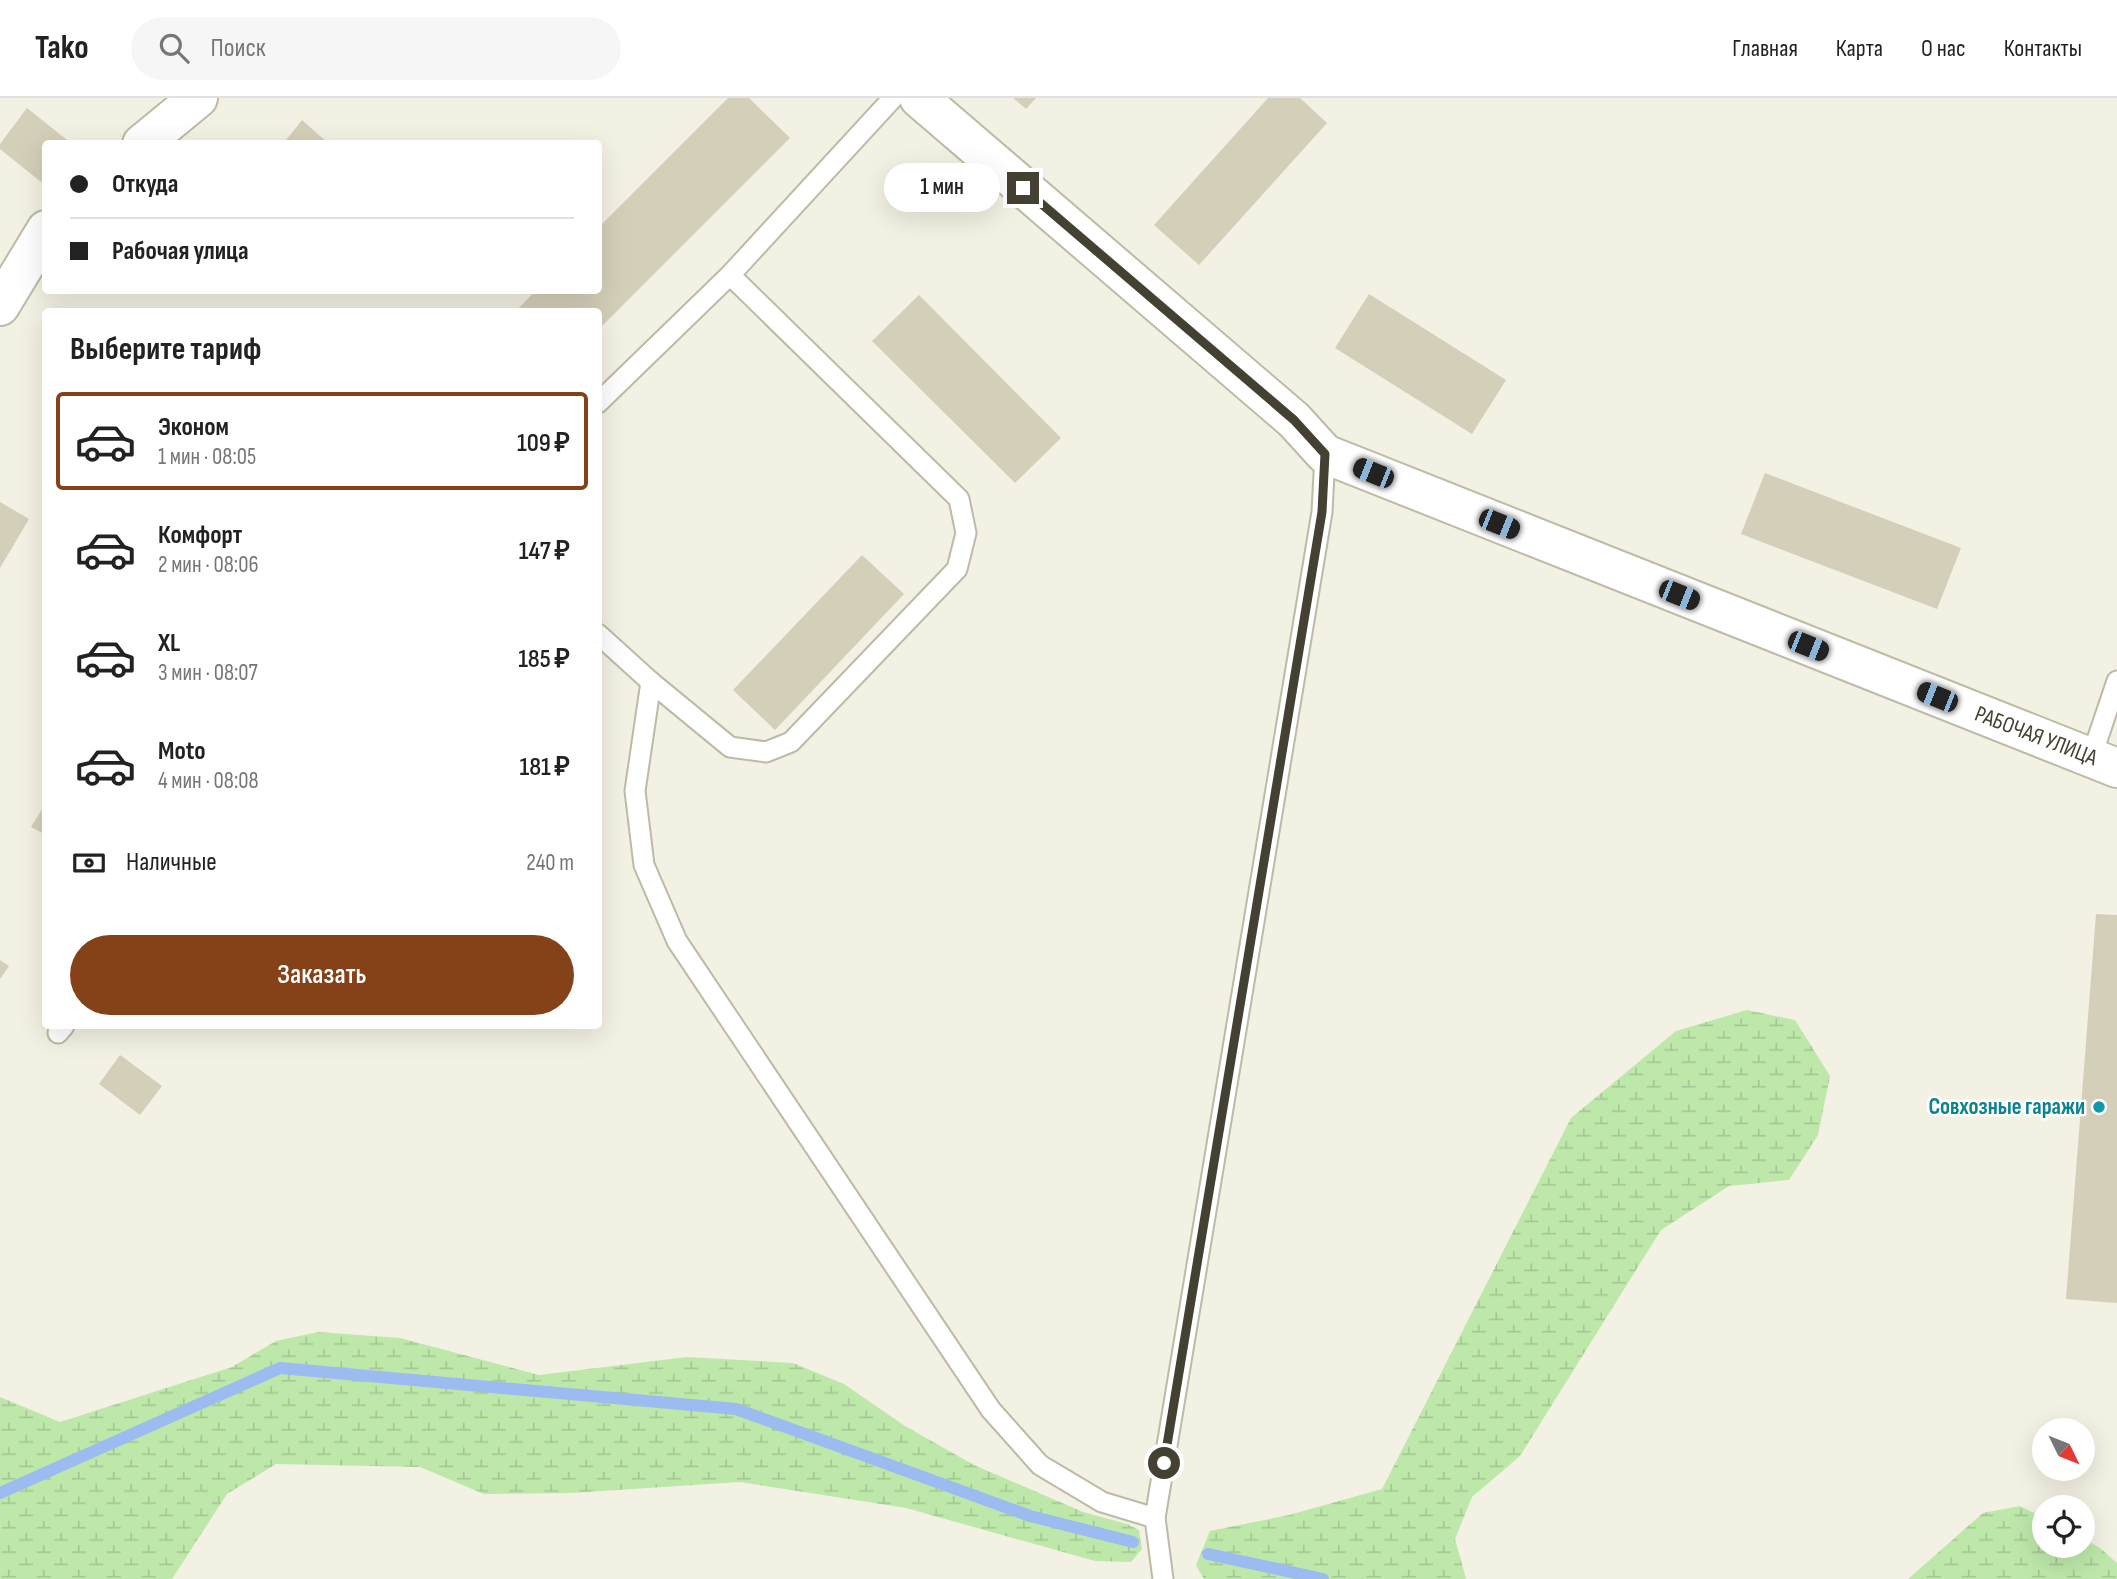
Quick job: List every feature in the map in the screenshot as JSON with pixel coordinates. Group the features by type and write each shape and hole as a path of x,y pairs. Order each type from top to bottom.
{"street":[{"path":"147,140 198,98"},
{"name":"РАБОЧАЯ УЛИЦА","path":"919,98 1294,420 1325,454 2104,763"},
{"path":"0,306 42,237"}],"lane":[{"path":"602,398 730,275 893,98"},
{"path":"602,639 730,747 766,752 791,742 957,569 966,533 959,499 730,275"},
{"path":"1163,1579 1155,1518 1322,512 1325,454"},
{"path":"2104,763 2117,681"},
{"path":"651,682 635,791 644,865 677,941 990,1410 1040,1465 1102,1502 1155,1518"}],"green space":[{"path":"1747,1010 1795,1020 1830,1076 1818,1135 1789,1180 1729,1186 1661,1230 1520,1456 1472,1497 1455,1539 1466,1579 1204,1579 1196,1565 1210,1531 1289,1515 1382,1489 1571,1118 1676,1031"},
{"path":"318,1332 400,1338 539,1375 687,1357 793,1363 844,1384 905,1426 974,1465 1083,1512 1139,1530 1142,1549 1131,1562 1095,1561 906,1508 740,1482 571,1493 484,1494 420,1467 276,1464 227,1494 172,1579 0,1579 0,1397 60,1422 232,1367 276,1341"},
{"path":"2020,1506 2032,1512 2032,1558 2095,1558 2095,1545 2117,1563 2117,1579 1908,1579 1983,1513"}],"building":[{"path":"728,98 749,98 790,138 602,326 602,308 519,308 532,294 602,294 602,224"},
{"path":"1013,98 1036,98 1026,109"},
{"path":"1268,98 1300,98 1327,123 1199,265 1154,225"},
{"path":"27,108 67,140 42,140 41,182 0,149 0,144"},
{"path":"302,120 324,140 286,140"},
{"path":"1369,294 1506,380 1472,434 1335,348"},
{"path":"919,295 1061,438 1015,483 872,341"},
{"path":"1765,473 1961,548 1937,609 1741,534"},
{"path":"0,502 29,519 0,568"},
{"path":"862,555 904,594 775,730 733,690"},
{"path":"42,809 42,833 31,827"},
{"name":"Совхозные гаражи","path":"2096,914 2117,915 2117,1303 2066,1299"},
{"path":"0,960 9,966 0,979"},
{"path":"120,1055 162,1086 140,1115 99,1084"}],"waterway":[{"path":"0,1493 280,1368 736,1409 1030,1516 1133,1542"},
{"path":"1208,1554 1323,1579"}],"place":[{"name":"Совхозные гаражи","path":"2099,1107"}],"route":[{"path":"1023,188 1294,420 1325,454 1322,512 1164,1463"}]}
